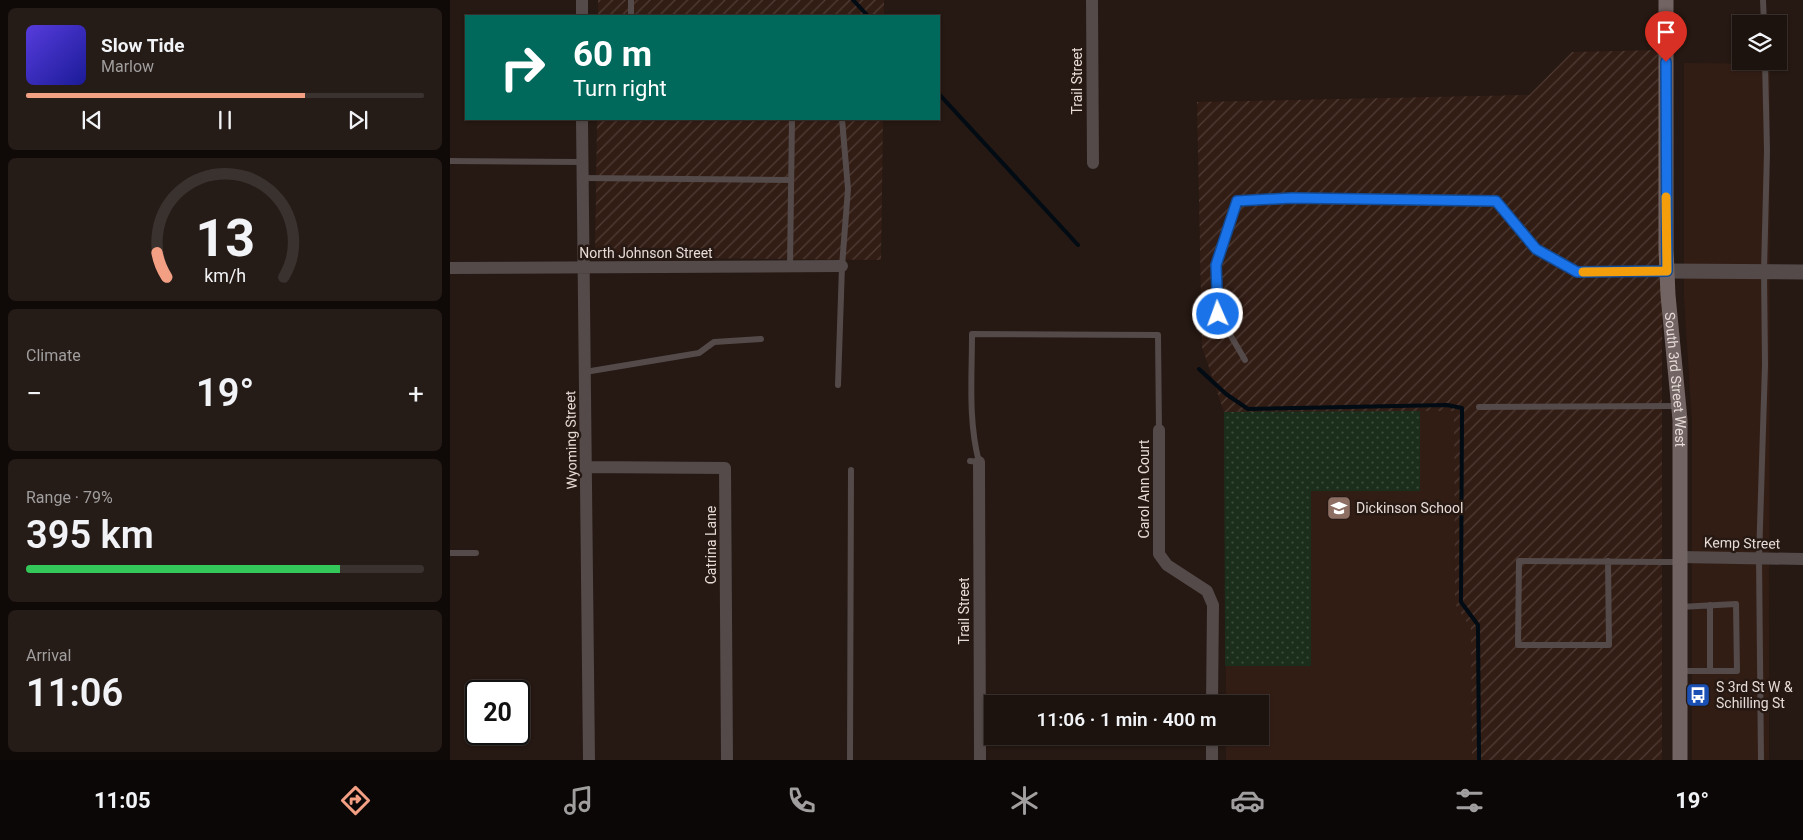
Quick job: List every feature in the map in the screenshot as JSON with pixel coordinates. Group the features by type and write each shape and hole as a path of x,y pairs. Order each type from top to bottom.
{"main road":[{"name":"South 3rd Street West","path":"1666,0 1667,271 1678,406 1681,498 1680,760"}],"street":[{"path":"582,0 582,15"},
{"name":"Trail Street","path":"1092,0 1093,163"},
{"name":"Wyoming Street","path":"582,120 582,268 587,467 589,760"},
{"name":"North Johnson Street","path":"450,268 842,266"},
{"path":"1667,271 1803,272"},
{"name":"Carol Ann Court","path":"1159,430 1159,554 1167,565 1207,592 1213,605 1212,695"},
{"name":"Trail Street","path":"974,462 980,760"},
{"name":"Catrina Lane","path":"587,467 725,468 727,760"},
{"name":"Kemp Street","path":"1680,559 1803,559"},
{"path":"1212,745 1212,760"}],"lane":[{"path":"631,0 631,15"},
{"path":"1763,0 1764,15"},
{"path":"1761,760 1759,558 1765,366 1764,271 1767,151 1765,70"},
{"path":"790,267 792,120"},
{"path":"838,385 842,266 848,189 842,120"},
{"path":"450,161 582,162"},
{"path":"582,178 791,180"},
{"path":"1245,360 1218,314 1216,265 1237,201 1292,198 1496,201 1536,249 1577,272 1667,271"},
{"path":"974,462 972,334 1158,335 1159,430"},
{"path":"585,372 699,353 714,342 761,339"},
{"path":"1479,407 1678,406"},
{"path":"850,760 851,470"},
{"path":"450,553 476,553"},
{"path":"1608,562 1609,645 1518,646 1519,561 1608,562 1680,559"},
{"path":"1680,607 1736,604 1736,670 1680,670"},
{"path":"1710,605 1710,671"}],"shaded area":[{"path":"598,0 884,0 884,15 598,15"},
{"path":"1662,50 1662,760 1472,760 1471,629 1455,604 1454,411 1224,412 1202,347 1197,102 1529,95 1572,52"},
{"path":"1684,63 1732,64 1732,70 1770,70 1769,760 1692,760 1692,423 1684,298"},
{"path":"597,120 883,120 881,260 595,257"},
{"name":"Dickinson School","path":"1454,411 1455,604 1471,628 1472,760 1226,760 1226,745 1269,745 1269,695 1226,695 1224,412"}],"green space":[{"path":"1420,411 1420,491 1311,491 1311,666 1225,666 1224,412"}],"waterway":[{"path":"853,0 867,15"},
{"path":"940,95 1078,245"},
{"path":"1199,369 1226,394 1248,409 1447,405 1462,408 1461,602 1478,625 1479,760"}],"slow traffic":[{"path":"1583,272 1667,271 1666,197"}],"place":[{"name":"Dickinson School","path":"1339,508"},
{"name":"S 3rd St W & Schilling St","path":"1698,695"}],"route":[{"path":"1218,314 1216,265 1237,201 1292,198 1496,201 1536,249 1577,272 1667,271 1666,62"}]}
